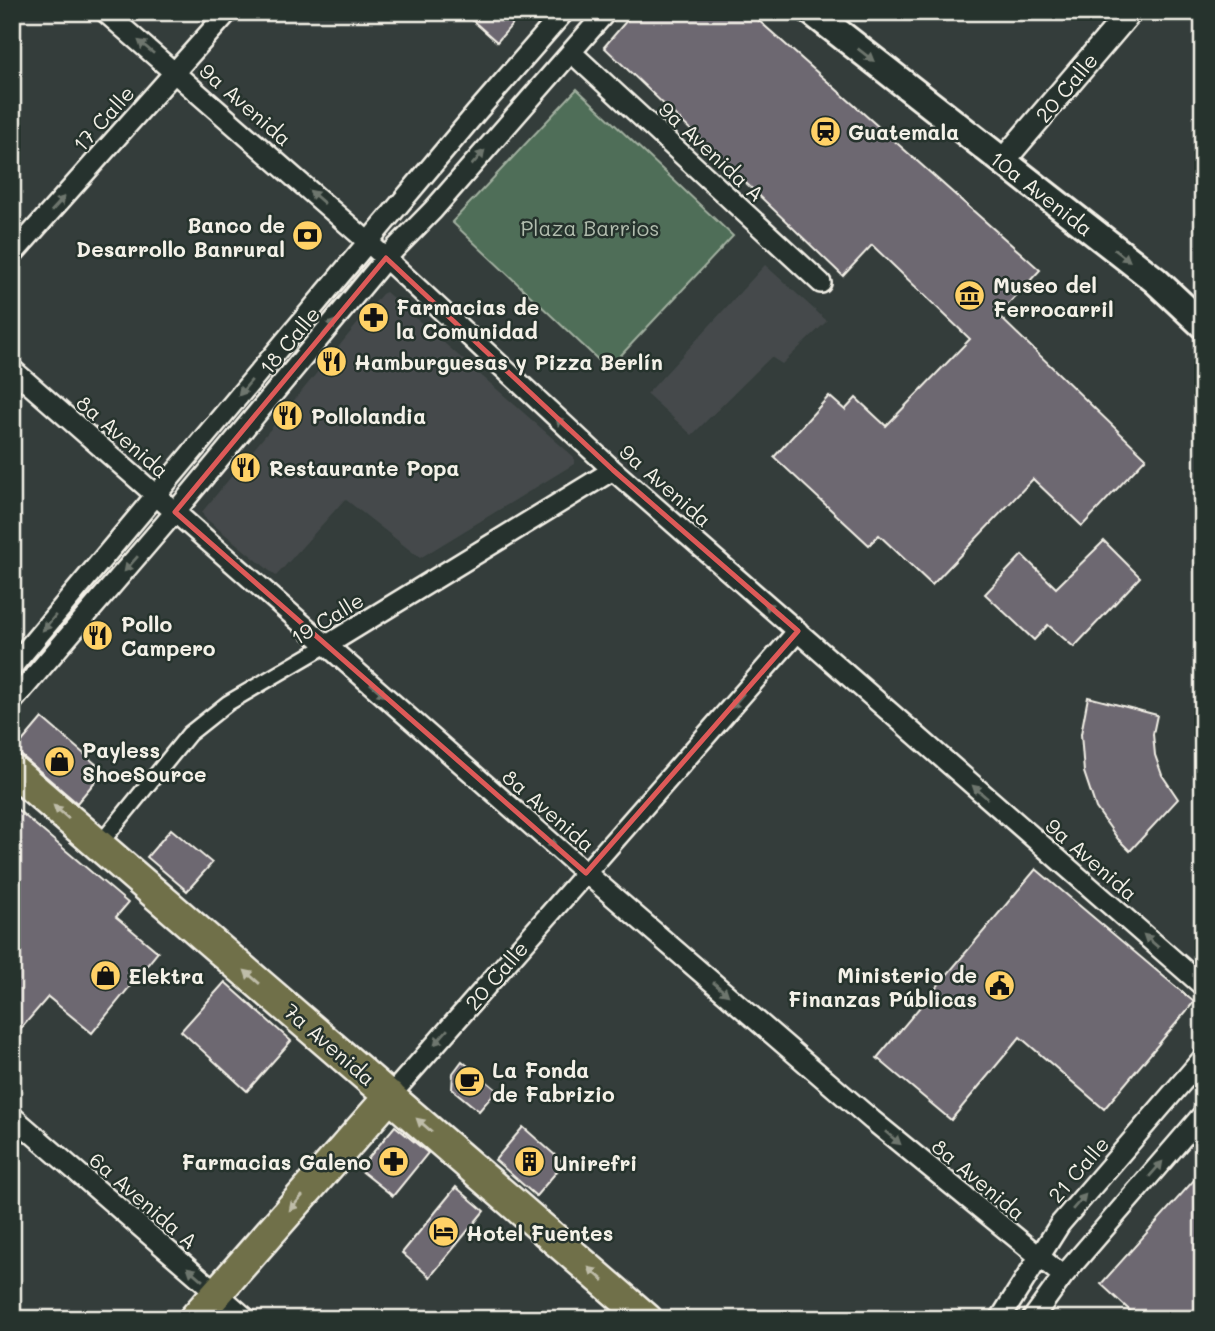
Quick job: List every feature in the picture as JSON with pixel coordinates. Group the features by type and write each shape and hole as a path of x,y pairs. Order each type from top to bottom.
{"main road":[{"name":"10a Avenida","path":"815,13 1155,280 1203,325"},
{"path":"1155,280 1203,304"},
{"name":"7a Avenida","path":"12,770 647,1319"},
{"name":"20 Calle","path":"194,1319 390,1096"}],"street":[{"name":"9a Avenida","path":"105,12 386,258 613,470 1203,986"},
{"name":"17 Calle","path":"12,255 228,12"},
{"name":"18 Calle","path":"12,667 475,113 564,12"},
{"name":"18 Calle","path":"12,702 176,512 386,258 433,210 606,12"},
{"name":"20 Calle","path":"1002,162 1130,12"},
{"name":"9a Avenida A","path":"571,52 821,283"},
{"name":"8a Avenida","path":"12,369 872,1120 1063,1276"},
{"name":"19 Calle","path":"99,845 189,734 228,703 613,470"},
{"name":"20 Calle","path":"390,1096 798,631"},
{"name":"21 Calle","path":"1000,1319 1060,1224 1203,1058"},
{"path":"1032,1319 1063,1276 1203,1114"},
{"name":"6a Avenida A","path":"12,1116 247,1319"}],"highlighted area":[{"path":"386,258 613,470 798,631 586,873 175,512"}],"shaded area":[{"path":"765,265 827,321 782,364 771,357 692,435 647,394"},
{"path":"386,292 574,457 574,464 420,558 345,499 276,576 204,517 202,512"}],"green space":[{"name":"Plaza Barrios","path":"577,89 733,236 608,369 452,222"}],"building":[{"path":"463,12 523,12 497,42"},
{"name":"Museo del Ferrocarril","path":"634,12 749,12 1040,270 998,315 1146,458 1082,526 1033,479 932,585 879,535 869,545 774,457 829,396 845,410 856,398 886,426 970,339 872,245 843,276 604,47"},
{"path":"1104,541 1140,577 1074,647 1048,625 1034,640 985,594 1022,555 1056,588"},
{"path":"1088,697 1157,715 1153,734 1155,755 1162,775 1178,799 1130,851 1096,808 1084,772 1081,734"},
{"name":"Payless ShoeSource","path":"42,718 104,771 77,803 15,750"},
{"path":"12,805 128,903 116,917 158,952 92,1033 48,997 12,1039"},
{"path":"171,829 212,863 187,891 147,857"},
{"name":"Ministerio de Finanzas Públicas","path":"1036,869 1194,1002 1104,1109 1020,1037 951,1120 877,1058"},
{"path":"225,982 291,1041 247,1091 181,1031"},
{"name":"La Fonda de Fabrizio","path":"462,1061 497,1090 479,1111 452,1089 453,1073"},
{"name":"Farmacias Galeno","path":"395,1126 428,1153 393,1196 359,1169"},
{"name":"Unirefri","path":"523,1127 564,1163 536,1196 495,1160"},
{"path":"1203,1170 1203,1319 1139,1319 1101,1284"},
{"name":"Hotel Fuentes","path":"456,1187 484,1211 430,1277 402,1253"}],"place":[{"name":"Guatemala","path":"825,131"},
{"name":"Banco de Desarrollo Banrural","path":"308,236"},
{"name":"Museo del Ferrocarril","path":"970,296"},
{"name":"Farmacias de la Comunidad","path":"373,318"},
{"name":"Hamburguesas y Pizza Berlín","path":"331,361"},
{"name":"Pollolandia","path":"288,415"},
{"name":"Restaurante Popa","path":"246,467"},
{"name":"Pollo Campero","path":"98,635"},
{"name":"Payless ShoeSource","path":"59,761"},
{"name":"Elektra","path":"105,975"},
{"name":"Ministerio de Finanzas Públicas","path":"1000,986"},
{"name":"La Fonda de Fabrizio","path":"469,1081"},
{"name":"Farmacias Galeno","path":"394,1161"},
{"name":"Unirefri","path":"530,1162"},
{"name":"Hotel Fuentes","path":"443,1232"}]}
